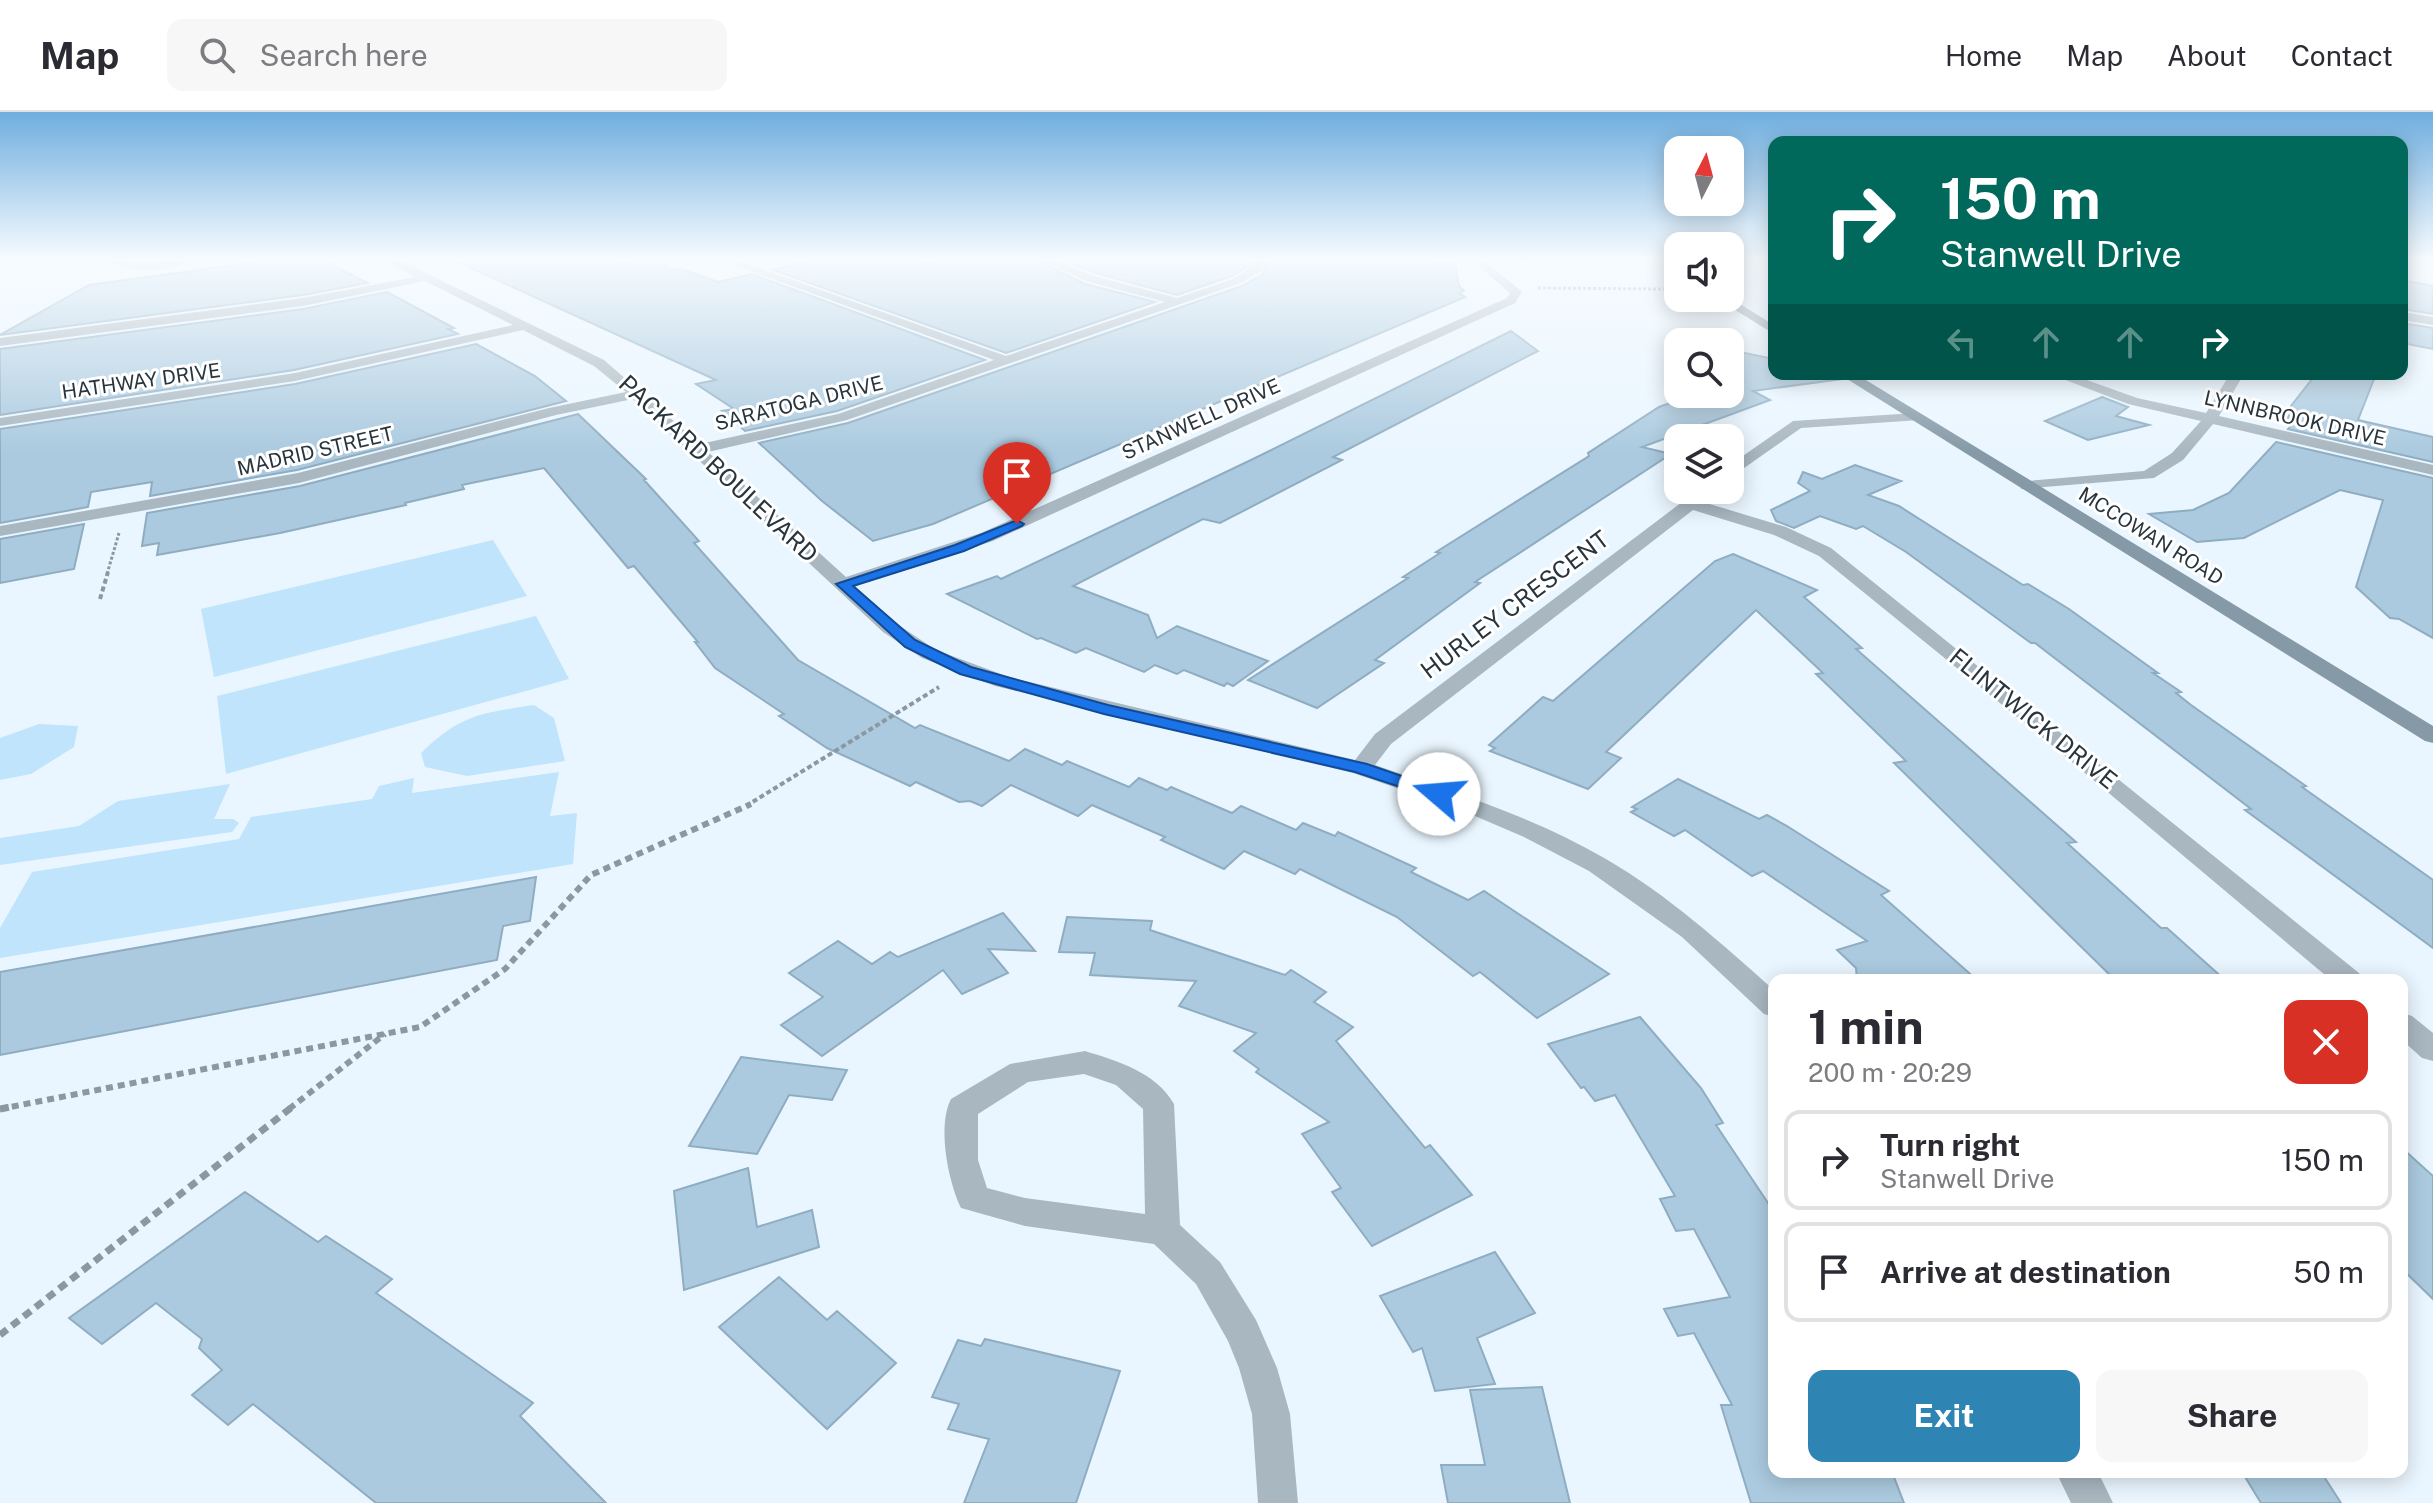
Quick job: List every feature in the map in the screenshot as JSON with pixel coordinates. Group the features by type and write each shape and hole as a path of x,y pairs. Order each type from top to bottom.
{"main road":[{"name":"MCCOWAN ROAD","path":"1856,380 2433,736"}],"street":[{"path":"0,342 146,323"},
{"name":"PACKARD BOULEVARD","path":"514,323 599,363 699,449 910,643 965,671 1104,709 1361,768 1469,805 1533,832 1598,865 1692,931 1768,1001"},
{"path":"902,323 1005,360"},
{"name":"SARATOGA DRIVE","path":"699,449 842,417 1112,323"},
{"name":"STANWELL DRIVE","path":"843,584 987,537 1460,323"},
{"name":"HATHWAY DRIVE","path":"0,422 295,377 522,327"},
{"name":"LYNNBROOK DRIVE","path":"2074,380 2133,401 2433,470"},
{"path":"2027,486 2148,475 2160,470 2196,439 2211,420 2234,380"},
{"name":"MADRID STREET","path":"0,531 324,473 554,411 635,394"},
{"path":"1744,462 1798,424 1915,417"},
{"name":"HURLEY CRESCENT","path":"1361,768 1383,739 1690,504"},
{"name":"FLINTWICK DRIVE","path":"1716,504 1825,552 2062,742 2342,974"},
{"path":"2408,1029 2433,1050"},
{"path":"1163,1231 1158,1104 1127,1077 1085,1062 1021,1072 962,1108 962,1160 973,1198 1025,1212 1163,1231 1208,1273 1243,1332 1271,1414 1278,1503"},
{"path":"2079,1478 2093,1503"}],"path":[{"path":"100,599 125,509"},
{"path":"0,1109 420,1027 505,969 591,875 753,803 950,680"},
{"path":"0,1335 386,1033"}],"shaded area":[{"path":"493,540 527,596 214,677 201,609"},
{"path":"536,616 569,679 226,774 217,696"},
{"path":"534,705 554,718 565,761 467,776 425,767 421,753 460,723 486,713"},
{"path":"39,724 78,726 74,747 31,774 0,780 0,738"},
{"path":"559,772 550,816 577,813 573,864 0,958 0,928 32,872 239,839 251,817 372,799 379,786 414,778 412,793"},
{"path":"230,784 214,819 233,819 239,823 232,832 0,865 0,838 79,826 118,801"}],"building":[{"path":"22,323 92,323 0,335"},
{"path":"198,323 445,323 454,328 448,329 458,334 294,370 0,415 0,349"},
{"path":"591,323 885,323 985,360 837,411 745,431 722,411 734,409 696,384 716,380"},
{"path":"922,323 1094,323 1006,353"},
{"path":"1136,323 1404,323 933,524 873,541 822,501 759,443 848,423"},
{"path":"2408,324 2433,328 2433,349 2408,344"},
{"path":"1511,331 1538,351 1333,457 1342,460 1220,523 1203,519 1073,586 1148,615 1157,638 1177,626 1268,661 1233,686 1227,683 1224,686 1184,670 1177,674 1155,665 1144,672 1086,648 1076,653 1037,639 947,594 997,576 1001,579"},
{"path":"476,344 535,376 566,401 297,470 150,496 152,482 91,492 88,507 0,523 0,429 295,384"},
{"path":"1744,353 1768,358 1768,380 1835,380 1753,391 1770,400 1705,424 1664,424 1664,439 1642,447 1664,452 1664,459 1475,582 1480,583 1375,660 1384,663 1317,708 1248,680 1408,578 1403,577 1440,553 1436,552 1589,456 1588,453 1659,407 1744,408"},
{"path":"2311,380 2374,380 2358,420 2433,437 2433,462 2288,429 2295,420 2287,418 2292,412 2287,411"},
{"path":"2102,397 2128,407 2116,416 2149,425 2088,440 2045,421"},
{"path":"578,414 646,479 699,541 694,543 798,660 915,728 920,725 1009,761 1025,749 1062,765 1067,761 1129,787 1139,778 1167,790 1171,787 1232,813 1241,806 1296,830 1303,823 1335,836 1338,832 1416,868 1411,872 1468,900 1484,891 1609,974 1537,1018 1480,972 1473,976 1397,917 1300,869 1295,874 1244,851 1224,869 1161,840 1165,837 1092,805 1078,816 1011,785 982,806 970,801 959,802 916,782 910,786 827,748 779,716 784,714 715,668 695,642 698,642 634,566 628,568 544,468 462,485 464,489 406,505 280,533 157,555 159,543 142,546 147,513 300,486"},
{"path":"2276,442 2433,478 2433,638 2399,619 2390,618 2356,587 2383,500 2340,490 2244,538 2197,542 2149,514 2193,510 2229,493"},
{"path":"1855,465 1901,481 1868,495 1899,506 2023,585 2028,584 2069,609 2158,673 2153,673 2181,692 2176,693 2191,705 2433,880 2433,948 2245,810 2251,809 2035,643 1906,552 1863,526 1856,529 1820,516 1794,528 1776,521 1771,510 1810,491 1798,483 1803,472 1822,479"},
{"path":"84,524 74,569 0,583 0,539"},
{"path":"1733,554 1817,590 1804,597 1862,648 1856,649 2076,842 2067,843 2161,928 2167,928 2218,974 2109,974 1894,763 1906,761 1816,674 1823,673 1756,610 1606,752 1621,758 1588,789 1490,751 1495,748 1489,745 1543,697 1553,701 1715,561"},
{"path":"1678,779 1759,819 1767,815 1889,891 1881,895 1970,974 1856,974 1856,968 1837,950 1867,941 1763,871 1752,876 1685,830 1674,836 1631,812 1637,809 1632,807"},
{"path":"536,877 530,921 503,926 497,960 0,1055 0,972"},
{"path":"1003,913 1035,951 988,949 1008,973 962,994 943,970 822,1056 781,1025 823,997 789,973 838,941 872,964 890,952 898,957"},
{"path":"1067,917 1152,921 1150,930 1285,975 1291,970 1326,992 1314,1002 1353,1027 1336,1041 1425,1148 1430,1145 1472,1195 1372,1246 1332,1192 1341,1188 1302,1134 1329,1122 1256,1072 1259,1069 1234,1051 1256,1033 1179,1006 1196,981 1090,975 1095,953 1059,952"},
{"path":"1640,1017 1701,1088 1723,1123 1716,1125 1768,1203 1768,1478 1894,1478 1904,1503 1751,1503 1721,1405 1732,1405 1694,1333 1678,1336 1664,1309 1730,1297 1694,1229 1676,1231 1660,1199 1675,1196 1615,1095 1595,1101 1584,1087 1581,1088 1548,1044"},
{"path":"741,1057 847,1070 832,1100 789,1095 757,1154 689,1146"},
{"path":"2408,1153 2433,1176 2433,1299 2408,1275"},
{"path":"748,1168 757,1227 812,1210 819,1247 684,1290 674,1191"},
{"path":"245,1192 318,1242 326,1236 392,1279 376,1293 533,1403 520,1416 606,1503 376,1503 253,1404 228,1425 192,1395 222,1370 199,1348 202,1339 156,1303 102,1344 69,1318"},
{"path":"1495,1252 1535,1313 1477,1338 1495,1384 1435,1391 1422,1348 1413,1352 1380,1296"},
{"path":"779,1277 827,1320 837,1311 896,1363 827,1429 719,1327"},
{"path":"985,1339 1120,1371 1076,1503 964,1503 989,1439 948,1429 959,1404 932,1397 958,1340 981,1346"},
{"path":"1542,1387 1570,1503 1448,1503 1441,1465 1485,1465 1470,1390"},
{"path":"2246,1478 2325,1478 2341,1503 2261,1503"}],"route":[{"path":"1017,524 959,548 843,584 910,643 965,671 1104,709 1361,768 1439,794"}]}
